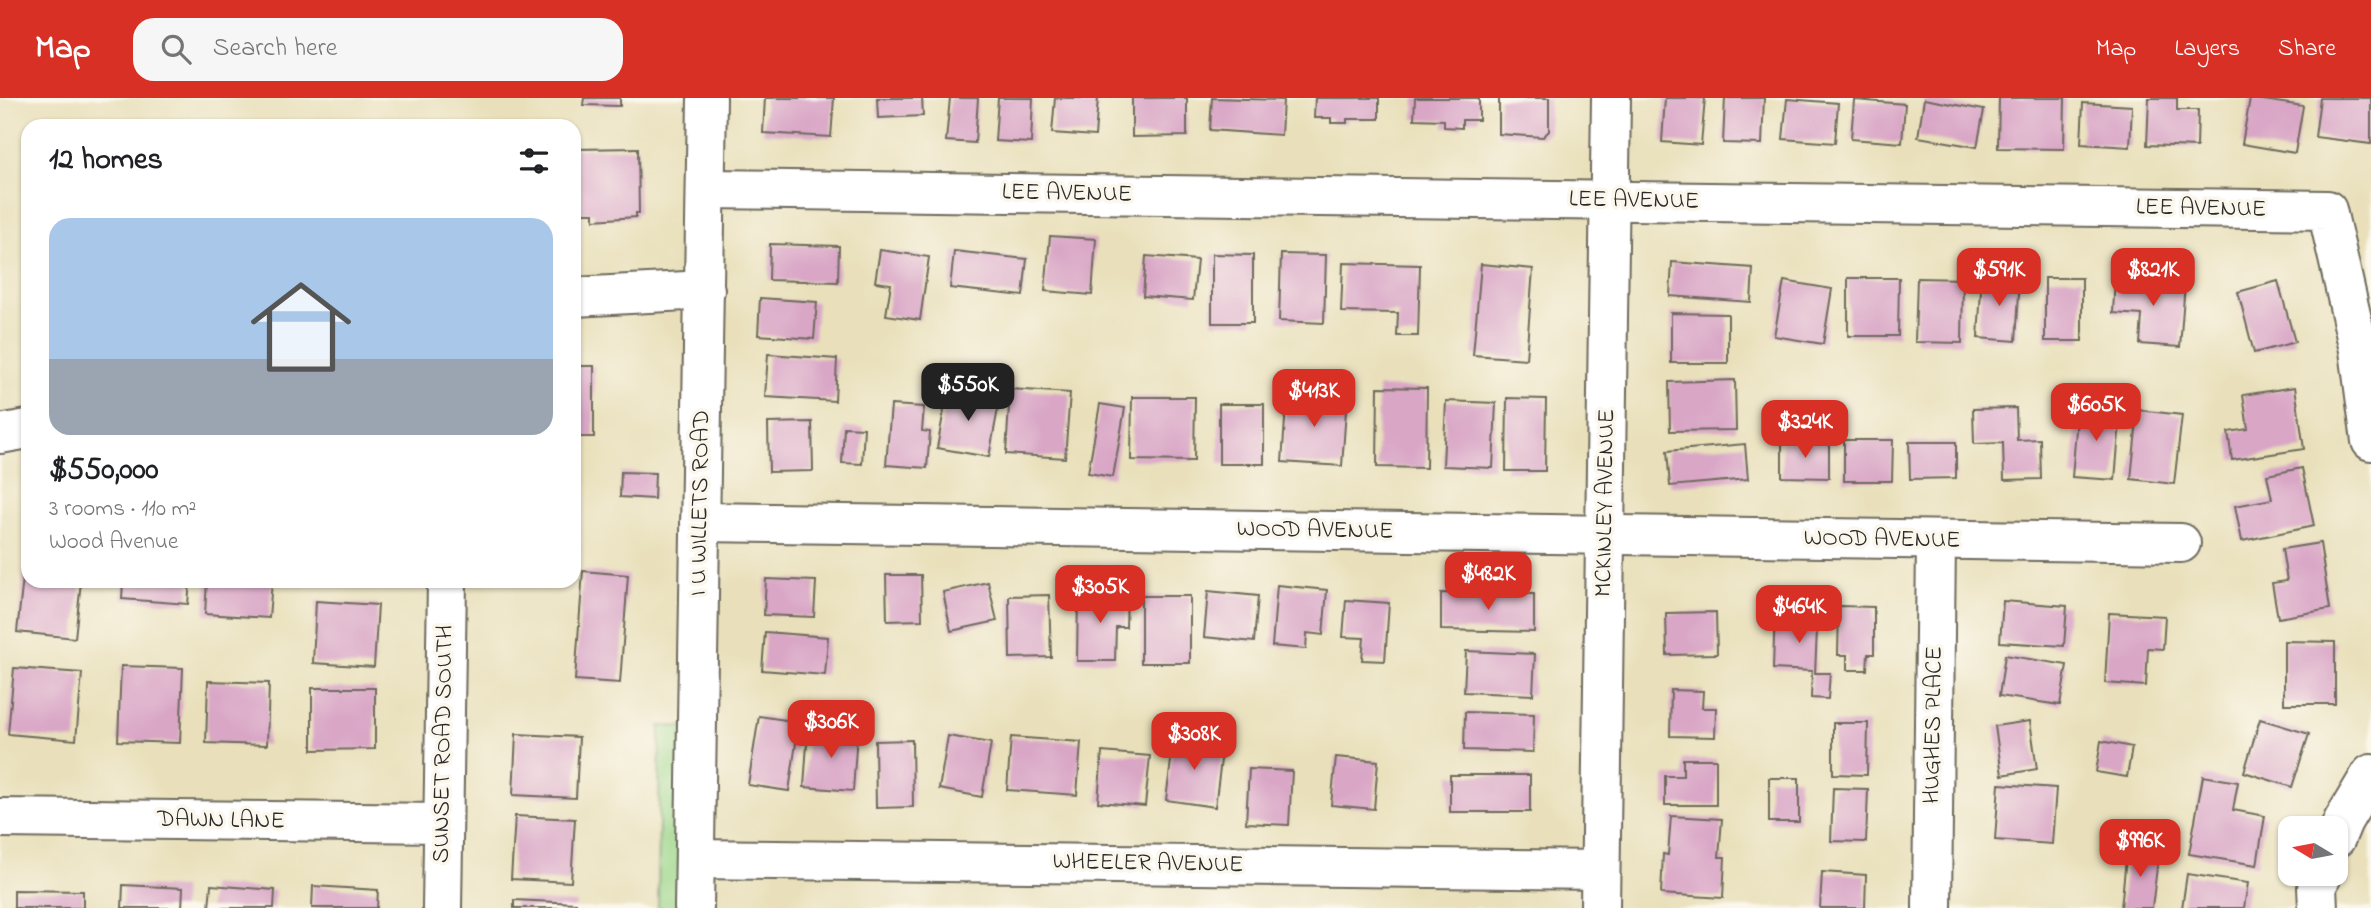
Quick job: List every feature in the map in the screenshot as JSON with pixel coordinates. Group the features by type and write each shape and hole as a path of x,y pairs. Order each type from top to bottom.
{"street":[{"name":"I U WILLETS ROAD","path":"694,908 707,98"},
{"name":"MCKINLEY AVENUE","path":"1600,908 1611,98"},
{"name":"LEE AVENUE","path":"706,189 2327,210 2358,350 2371,441"},
{"path":"581,297 705,290"},
{"path":"0,434 21,430"},
{"name":"WOOD AVENUE","path":"700,522 2181,544"},
{"name":"HUGHES PLACE","path":"1932,908 1936,541"},
{"name":"SUNSET ROAD SOUTH","path":"442,908 447,588"},
{"path":"2346,816 2371,774"},
{"name":"DAWN LANE","path":"0,818 443,823"},
{"name":"WHEELER AVENUE","path":"695,859 1601,870"},
{"path":"2317,886 2318,908"}],"green space":[{"path":"660,726 690,727 687,908 658,908"}],"building":[{"path":"584,98 620,98 620,106 583,105"},
{"path":"765,98 834,98 831,137 763,133"},
{"path":"877,98 922,98 923,116 878,118"},
{"path":"950,98 978,98 975,143 946,141"},
{"path":"998,98 1033,98 1031,143 995,141"},
{"path":"1055,98 1098,98 1095,136 1052,133"},
{"path":"1132,98 1187,98 1187,136 1132,137"},
{"path":"1212,98 1283,100 1281,135 1210,130"},
{"path":"1315,98 1379,98 1379,119 1347,119 1347,123 1331,123 1331,118 1314,118"},
{"path":"1415,98 1479,98 1479,120 1462,120 1462,128 1444,127 1444,120 1414,119"},
{"path":"1499,98 1549,98 1549,131 1543,137 1499,134"},
{"path":"1665,98 1705,98 1701,145 1662,142"},
{"path":"1725,98 1764,98 1762,144 1723,143"},
{"path":"1999,98 2065,98 2064,149 1998,148"},
{"path":"2149,98 2177,98 2177,110 2198,110 2197,147 2147,145"},
{"path":"2250,98 2303,106 2295,153 2242,144"},
{"path":"2320,98 2371,98 2371,144 2315,137"},
{"path":"1787,99 1838,103 1835,143 1783,139"},
{"path":"1924,99 1984,110 1977,147 1918,137"},
{"path":"1854,100 1905,104 1902,143 1851,139"},
{"path":"2083,103 2132,106 2130,147 2081,144"},
{"path":"638,148 639,213 636,213 636,217 594,220 594,213 581,213 581,149"},
{"path":"1050,236 1096,239 1092,295 1045,291"},
{"path":"770,244 839,246 838,282 769,280"},
{"path":"880,250 929,257 920,320 886,315 891,284 875,282"},
{"path":"954,251 1027,259 1023,296 950,288"},
{"path":"1212,254 1253,255 1253,323 1212,323"},
{"path":"1281,254 1326,255 1324,323 1279,321"},
{"path":"1146,256 1197,260 1193,300 1143,296"},
{"path":"1672,262 1753,268 1751,302 1670,296"},
{"path":"1343,263 1420,265 1418,336 1397,336 1398,313 1341,312"},
{"path":"1481,264 1533,269 1526,359 1473,355"},
{"path":"1982,274 2020,277 2016,341 1978,338"},
{"path":"2115,277 2185,283 2180,347 2140,344 2142,315 2113,313"},
{"path":"1848,278 1899,278 1898,336 1848,336"},
{"path":"1917,278 1963,279 1962,343 1915,342"},
{"path":"2045,278 2082,278 2082,341 2045,341"},
{"path":"1784,281 1832,289 1823,344 1774,336"},
{"path":"2278,281 2295,342 2254,353 2238,292"},
{"path":"760,298 817,302 814,339 758,335"},
{"path":"1671,313 1728,314 1728,363 1671,363"},
{"path":"768,354 837,359 835,401 765,397"},
{"path":"581,366 594,366 594,437 581,437"},
{"path":"1735,380 1736,430 1670,431 1669,382"},
{"path":"1378,387 1427,388 1426,468 1377,467"},
{"path":"2295,387 2304,449 2232,460 2228,432 2248,429 2243,395"},
{"path":"948,389 1000,398 989,457 937,448"},
{"path":"1010,389 1070,393 1065,458 1006,454"},
{"path":"1287,392 1347,396 1342,466 1282,462"},
{"path":"1132,397 1195,397 1194,461 1131,460"},
{"path":"1507,398 1546,399 1545,471 1506,471"},
{"path":"1446,401 1496,403 1493,468 1443,466"},
{"path":"1100,404 1125,408 1113,477 1088,473"},
{"path":"1219,404 1264,404 1264,464 1219,464"},
{"path":"891,405 924,407 922,431 930,432 927,468 886,465"},
{"path":"2078,406 2121,409 2115,480 2072,477"},
{"path":"2016,408 2017,440 2040,439 2041,479 2004,480 2003,443 1974,444 1973,409"},
{"path":"2138,410 2182,415 2174,484 2131,479"},
{"path":"812,422 813,471 769,472 768,423"},
{"path":"844,427 864,428 862,464 842,463"},
{"path":"1844,440 1893,440 1892,481 1844,481"},
{"path":"1782,441 1829,442 1829,478 1782,477"},
{"path":"1909,442 1956,442 1956,478 1910,479"},
{"path":"1745,444 1748,479 1670,486 1667,451"},
{"path":"2302,468 2314,526 2242,541 2235,506 2272,499 2267,475"},
{"path":"621,472 655,473 654,499 620,497"},
{"path":"2320,543 2330,609 2278,618 2272,583 2287,581 2282,549"},
{"path":"583,571 628,575 620,683 575,680"},
{"path":"886,575 921,575 922,620 887,621"},
{"path":"766,579 816,581 814,617 764,615"},
{"path":"988,582 997,621 951,631 943,592"},
{"path":"1277,585 1327,590 1323,635 1307,633 1306,649 1272,646"},
{"path":"22,588 80,588 75,638 17,632"},
{"path":"123,588 189,588 188,604 122,599"},
{"path":"207,588 271,588 269,618 205,614"},
{"path":"1208,591 1258,596 1254,642 1204,637"},
{"path":"1441,593 1534,594 1534,632 1441,630"},
{"path":"1078,594 1127,594 1126,627 1116,627 1115,661 1077,661"},
{"path":"1049,595 1051,657 1010,658 1009,596"},
{"path":"1141,596 1190,596 1190,663 1141,663"},
{"path":"1346,600 1389,603 1385,661 1362,660 1364,638 1343,637"},
{"path":"316,601 378,605 374,667 313,663"},
{"path":"2003,601 2067,606 2064,646 2000,642"},
{"path":"1839,606 1874,607 1874,654 1868,654 1867,670 1847,670 1847,655 1838,655"},
{"path":"1775,607 1818,608 1815,673 1830,673 1828,699 1811,698 1812,671 1773,669"},
{"path":"1716,612 1717,654 1667,655 1666,613"},
{"path":"2109,613 2165,616 2163,649 2148,648 2146,686 2105,683"},
{"path":"765,632 828,637 825,675 762,670"},
{"path":"2284,641 2335,642 2335,704 2284,704"},
{"path":"1466,651 1535,654 1533,695 1464,692"},
{"path":"2005,655 2067,665 2060,705 1999,696"},
{"path":"121,666 183,668 180,743 118,741"},
{"path":"14,668 82,673 76,740 8,734"},
{"path":"208,681 269,683 267,745 206,743"},
{"path":"312,688 375,688 375,749 312,750"},
{"path":"1671,690 1703,691 1702,708 1716,708 1715,737 1670,736"},
{"path":"1465,712 1534,714 1533,752 1464,750"},
{"path":"759,716 799,722 789,791 748,785"},
{"path":"2260,719 2309,734 2292,787 2244,772"},
{"path":"2030,721 2037,769 2002,775 1995,726"},
{"path":"1833,723 1868,723 1867,775 1833,774"},
{"path":"808,729 857,733 853,791 804,787"},
{"path":"516,734 579,737 576,798 513,795"},
{"path":"948,736 991,743 982,797 939,789"},
{"path":"1011,737 1081,742 1077,795 1007,790"},
{"path":"1174,737 1223,744 1215,807 1166,800"},
{"path":"912,740 913,807 876,808 875,741"},
{"path":"2101,741 2132,747 2127,777 2096,772"},
{"path":"1102,752 1150,756 1145,806 1098,802"},
{"path":"1336,757 1378,761 1374,809 1331,805"},
{"path":"1683,759 1716,759 1716,805 1665,805 1665,776 1683,776"},
{"path":"1249,769 1292,771 1289,825 1246,823"},
{"path":"1450,775 1530,775 1530,812 1450,812"},
{"path":"2203,776 2238,782 2233,810 2265,816 2257,865 2189,854"},
{"path":"1769,778 1799,778 1799,822 1769,822"},
{"path":"1999,784 2056,788 2052,844 1995,840"},
{"path":"1833,788 1868,789 1866,842 1831,841"},
{"path":"515,816 575,819 571,882 511,879"},
{"path":"1671,816 1722,819 1719,857 1725,857 1723,898 1661,894 1663,854 1668,855"},
{"path":"2127,848 2159,851 2152,908 2121,908"},
{"path":"1822,872 1866,875 1865,908 1820,908"},
{"path":"2187,874 2248,883 2244,908 2182,908"},
{"path":"123,885 183,888 182,908 122,908"},
{"path":"211,885 275,890 274,908 209,908"},
{"path":"313,886 378,890 377,908 312,908"},
{"path":"14,890 83,891 83,908 14,908"},
{"path":"514,900 576,903 575,908 514,908"}]}
